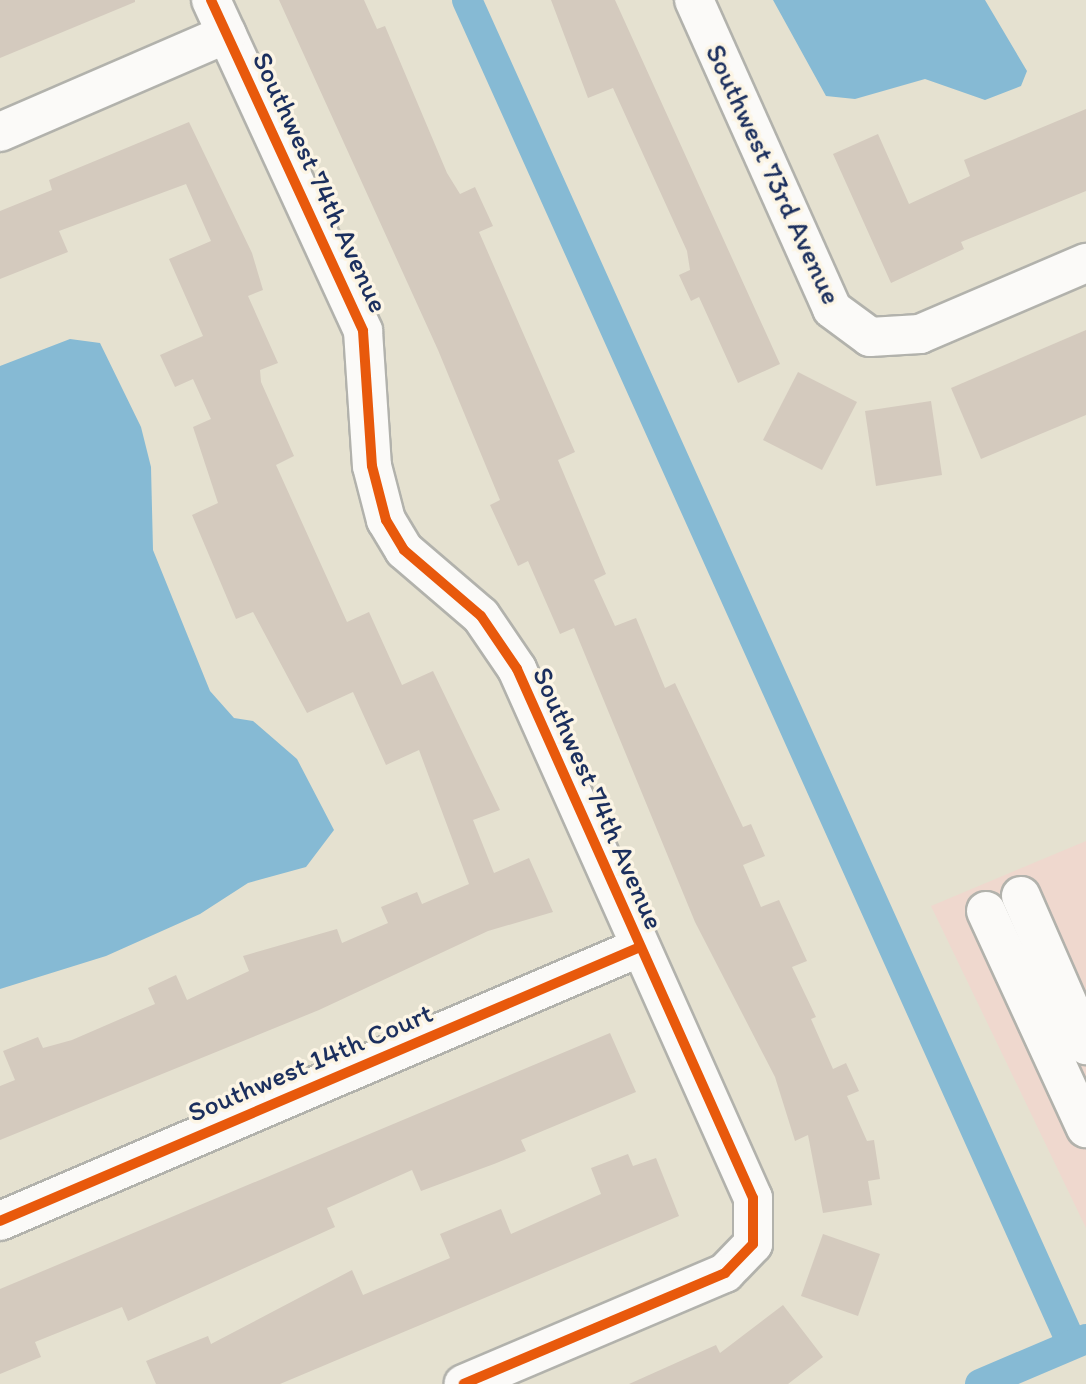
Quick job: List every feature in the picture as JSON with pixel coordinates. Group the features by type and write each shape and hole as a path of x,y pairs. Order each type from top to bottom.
{"street":[{"name":"Southwest 74th Avenue","path":"211,0 363,331 372,466 386,520 404,550 481,616 517,669 638,948 753,1198 753,1244 725,1273 464,1384"},
{"name":"Southwest 73rd Avenue","path":"694,0 832,309 870,337 920,334 1086,263"},
{"path":"0,132 227,34"},
{"path":"1021,896 1086,1045"},
{"path":"986,911 1086,1128"},
{"name":"Southwest 14th Court","path":"0,1221 638,948"}],"shaded area":[{"path":"1086,841 1086,1228 931,906"}],"water":[{"path":"773,0 985,0 1027,71 1021,86 985,100 925,79 855,99 826,96"},
{"path":"70,339 100,343 141,427 151,467 153,550 210,691 234,718 253,721 297,759 334,830 306,867 248,883 200,914 106,956 0,989 0,366"}],"building":[{"path":"0,0 135,0 135,2 0,58"},
{"path":"279,0 364,0 377,29 385,26 447,173 460,194 475,187 493,226 479,232 575,452 558,460 606,574 594,580 615,626 636,618 665,688 675,683 743,827 751,824 765,856 743,865 761,907 779,900 807,961 792,967 816,1017 811,1019 833,1069 846,1063 859,1091 847,1096 867,1141 874,1140 880,1179 868,1181 872,1205 823,1213 808,1135 795,1141 775,1077 695,922 574,628 560,634 528,561 518,566 490,505 500,500 438,350"},
{"path":"551,0 615,0 780,364 738,383 699,297 691,301 679,275 690,270 687,251 613,88 588,98"},
{"path":"1086,109 1086,191 961,242 964,249 891,283 833,154 878,134 909,204 970,176 964,160"},
{"path":"189,122 252,253 263,290 248,296 278,363 260,370 261,382 294,456 276,465 347,622 369,612 402,685 433,671 500,810 473,820 494,873 529,858 553,912 488,931 319,1010 0,1140 0,1086 15,1080 3,1051 38,1037 43,1048 72,1040 155,1004 148,988 176,975 187,1000 249,971 243,956 337,929 342,943 388,923 381,907 417,892 422,904 469,884 419,750 386,765 353,692 307,713 253,612 236,619 192,515 218,503 193,427 211,419 193,379 175,387 160,355 203,336 169,259 211,241 186,184 59,231 68,252 0,279 0,211 52,190 49,180"},
{"path":"1086,330 1086,415 981,459 951,388"},
{"path":"798,372 857,402 822,470 763,440"},
{"path":"931,401 942,475 876,486 865,411"},
{"path":"610,1033 636,1092 521,1140 526,1151 421,1191 412,1170 327,1208 335,1227 128,1321 122,1307 35,1342 41,1357 0,1374 0,1289"},
{"path":"628,1154 633,1166 656,1158 679,1216 280,1384 156,1384 146,1361 208,1336 211,1344 352,1270 363,1295 450,1258 440,1234 501,1209 511,1234 601,1194 591,1168"},
{"path":"823,1234 880,1254 858,1316 801,1296"},
{"path":"783,1305 823,1357 788,1384 629,1384 716,1345 720,1353"}],"waterway":[{"path":"467,0 1072,1344"},
{"path":"980,1384 1086,1339"}],"cycle path":[{"path":"211,0 363,331 372,466 386,520 404,550 481,616 517,669 753,1198 753,1244 725,1273 464,1384"},
{"path":"0,1221 638,948"}]}
